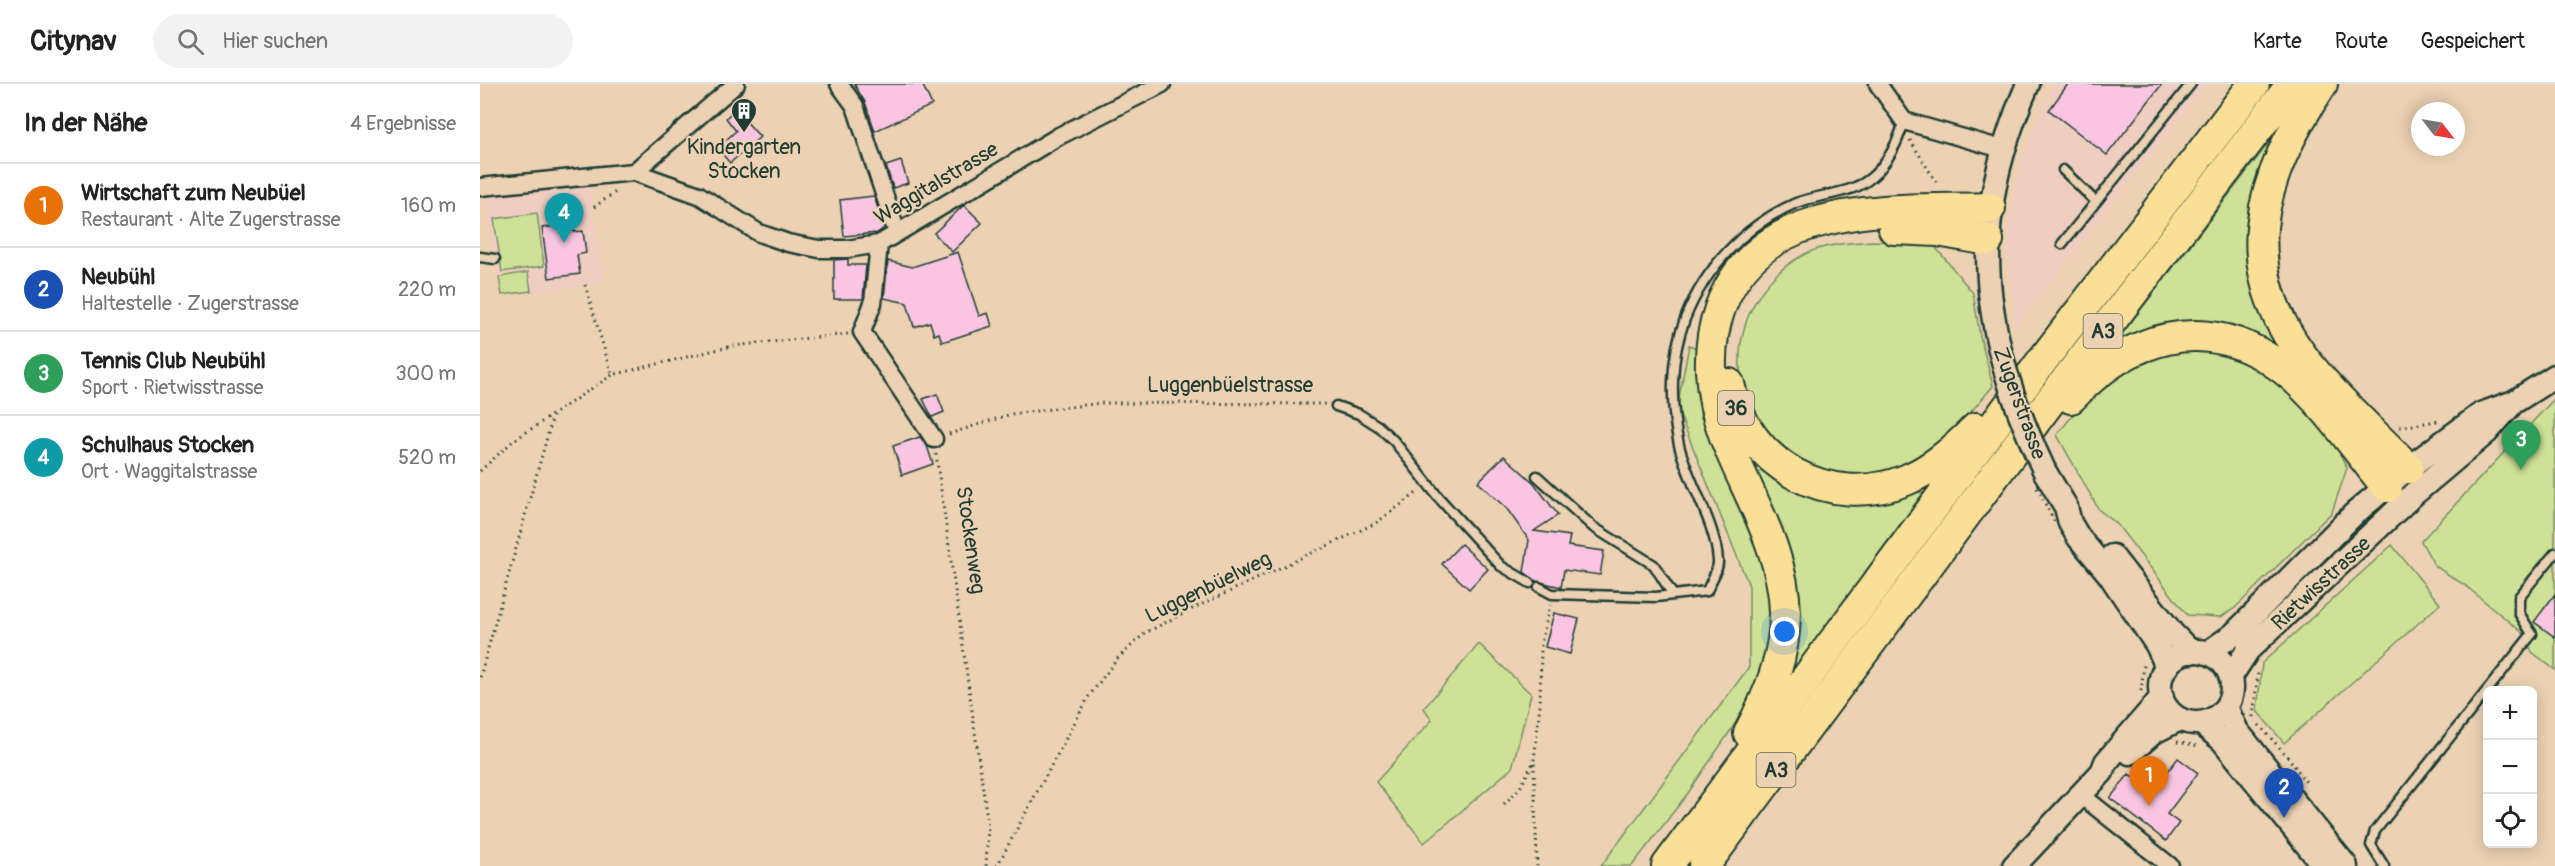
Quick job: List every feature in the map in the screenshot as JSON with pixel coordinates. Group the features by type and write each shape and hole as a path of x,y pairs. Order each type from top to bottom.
{"highway":[{"name":"A3","path":"1667,866 2040,365 2254,84"},
{"name":"A3","path":"1704,866 2105,328 2292,84"},
{"path":"2322,84 2283,150 2269,186 2262,234 2265,273 2281,321 2300,353 2320,378 2382,441 2403,483"},
{"path":"1700,822 1764,703 1780,659 1784,625 1782,588 1775,558 1725,437 1711,385 1709,367 1712,336 1725,295 1753,258 1771,243 1802,226 1830,218 1864,214 1990,208"},
{"name":"36","path":"1988,240 1921,230 1860,231 1820,238 1783,256 1751,286 1732,324 1727,365 1735,406 1754,441 1787,471 1829,487 1851,490 1875,489 1908,479 1940,461 2040,365"},
{"path":"1917,581 1960,543 2081,387 2122,354 2164,339 2199,337 2220,339 2250,349 2278,365 2403,483"}],"main road":[{"name":"Zugerstrasse","path":"2028,84 2002,149 1990,208 1988,272 1996,339 2015,404 2045,472 2066,507 2070,523 2079,538 2109,574 2157,645 2167,667"},
{"name":"Rietwisstrasse","path":"2230,676 2248,650 2403,483 2481,414 2514,402 2555,376"},
{"name":"Rietwisstrasse","path":"2199,652 2234,635 2354,514 2403,483"},
{"name":"Zugerstrasse","path":"2066,507 2076,514 2128,575 2173,634 2199,652"},
{"path":"2014,866 2102,772 2106,762 2167,667 2178,657 2199,652 2222,662 2230,676 2232,695 2226,707 2216,718 2191,721 2154,732 2112,769 2102,772"},
{"path":"2151,695 2168,710 2223,741 2324,866"},
{"path":"2226,707 2237,731 2346,866"}],"street":[{"path":"634,172 736,84"},
{"path":"839,84 855,106 897,233"},
{"name":"Waggitalstrasse","path":"480,187 634,172 699,195 759,233 788,243 828,249 847,249 879,244 1059,136 1162,84"},
{"path":"1878,84 1904,122 2002,149"},
{"path":"879,244 873,303 862,332 934,439"},
{"path":"2081,795 2170,866"}],"lane":[{"path":"2062,244 2191,84"},
{"path":"1539,587 1552,594 1656,597 1707,591 1719,563 1710,527 1680,446 1675,416 1674,367 1685,319 1708,273 1737,242 1796,203 1865,183 1875,175 1890,152 1899,137 1904,122"},
{"path":"2063,170 2096,202"},
{"path":"480,257 495,259"},
{"name":"Luggenbüelstrasse","path":"1336,406 1359,414 1378,426 1394,441 1432,489 1501,566 1530,583"},
{"path":"1537,476 1593,527 1654,565 1673,595"},
{"path":"2384,866 2371,845 2375,831 2532,634 2519,613 2519,597 2555,553"}],"path":[{"path":"1904,122 1907,136 1937,184 1940,193"},
{"path":"585,285 612,375"},
{"path":"480,471 513,441 612,375 732,346 862,332"},
{"name":"Luggenbüelstrasse","path":"934,439 1011,414 1101,403 1315,403 1336,406"},
{"path":"480,677 554,415"},
{"path":"2382,441 2399,427 2443,421"},
{"name":"Stockenweg","path":"934,439 988,825 986,866"},
{"name":"Luggenbüelweg","path":"997,866 1089,696 1118,658 1145,633 1357,533 1376,523 1413,495 1432,489"},
{"path":"1537,866 1534,762 1540,705 1540,644 1552,594"},
{"path":"2144,657 2151,695"},
{"path":"2253,718 2288,757 2310,789"},
{"path":"1504,804 1520,788 1534,762"}],"shaded area":[{"path":"2053,84 2207,84 2015,328 2008,232 2012,202 2022,159"},
{"path":"589,179 604,282 500,297 486,191"}],"green space":[{"path":"2302,100 2254,213 2295,356 2154,330 2115,343"},
{"path":"537,213 544,266 502,272 494,219"},
{"path":"1872,241 1932,243 1973,293 1980,336 1993,386 1950,435 1930,452 1909,464 1871,477 1855,479 1815,469 1783,451 1760,427 1745,398 1740,366 1743,333 1755,302 1776,275 1805,254 1820,248"},
{"path":"528,272 531,291 502,295 499,277"},
{"path":"1689,345 1699,349 1700,415 1768,575 1770,649 1760,680 1735,724 1688,793 1632,866 1601,866 1749,667 1749,586 1677,408"},
{"path":"2195,346 2240,354 2270,371 2332,438 2347,468 2332,512 2235,608 2221,617 2187,615 2116,523 2099,510 2057,435 2098,383 2147,354"},
{"path":"2555,398 2555,670 2532,652 2524,634 2466,586 2435,566 2421,541"},
{"path":"1733,434 1760,459 1923,493 1787,679 1790,657"},
{"path":"2392,545 2440,604 2284,743 2257,711 2262,663"},
{"path":"1479,644 1531,694 1512,768 1424,843 1376,782 1432,720 1424,708"}],"building":[{"path":"854,84 922,84 932,105 875,131 865,102"},
{"path":"2068,84 2162,84 2107,155 2049,110"},
{"name":"Kindergarten Stocken","path":"735,109 760,137 730,163 717,148 736,131 726,118"},
{"path":"901,161 908,183 893,188 886,166"},
{"path":"874,196 884,228 877,233 844,236 840,200"},
{"path":"964,205 982,223 952,252 934,233"},
{"path":"573,224 574,232 583,231 586,253 577,255 580,274 549,278 542,228"},
{"path":"958,252 979,316 988,313 992,326 942,342 939,333 934,335 930,322 914,327 907,303 884,298 888,261 912,267"},
{"path":"848,259 848,265 866,265 863,299 834,299 834,260"},
{"path":"937,394 944,412 932,417 923,399"},
{"path":"920,437 927,446 933,464 902,475 893,446"},
{"path":"1504,456 1534,483 1558,515 1534,531 1570,536 1568,546 1604,551 1600,575 1564,570 1561,587 1536,581 1524,572 1529,540 1507,509 1478,482"},
{"path":"1461,544 1488,569 1469,589 1442,564"},
{"path":"2555,594 2555,637 2534,622"},
{"path":"1554,613 1579,619 1570,654 1545,647"},
{"path":"2178,758 2198,773 2167,814 2179,823 2166,841 2110,798 2129,774 2152,792"}],"place":[{"name":"Kindergarten Stocken","path":"744,134"},
{"name":"Schulhaus Stocken","path":"564,243"},
{"name":"Tennis Club Neubühl","path":"2521,470"},
{"name":"Wirtschaft zum Neubüel","path":"2149,806"},
{"name":"Neubühl","path":"2284,818"}]}
